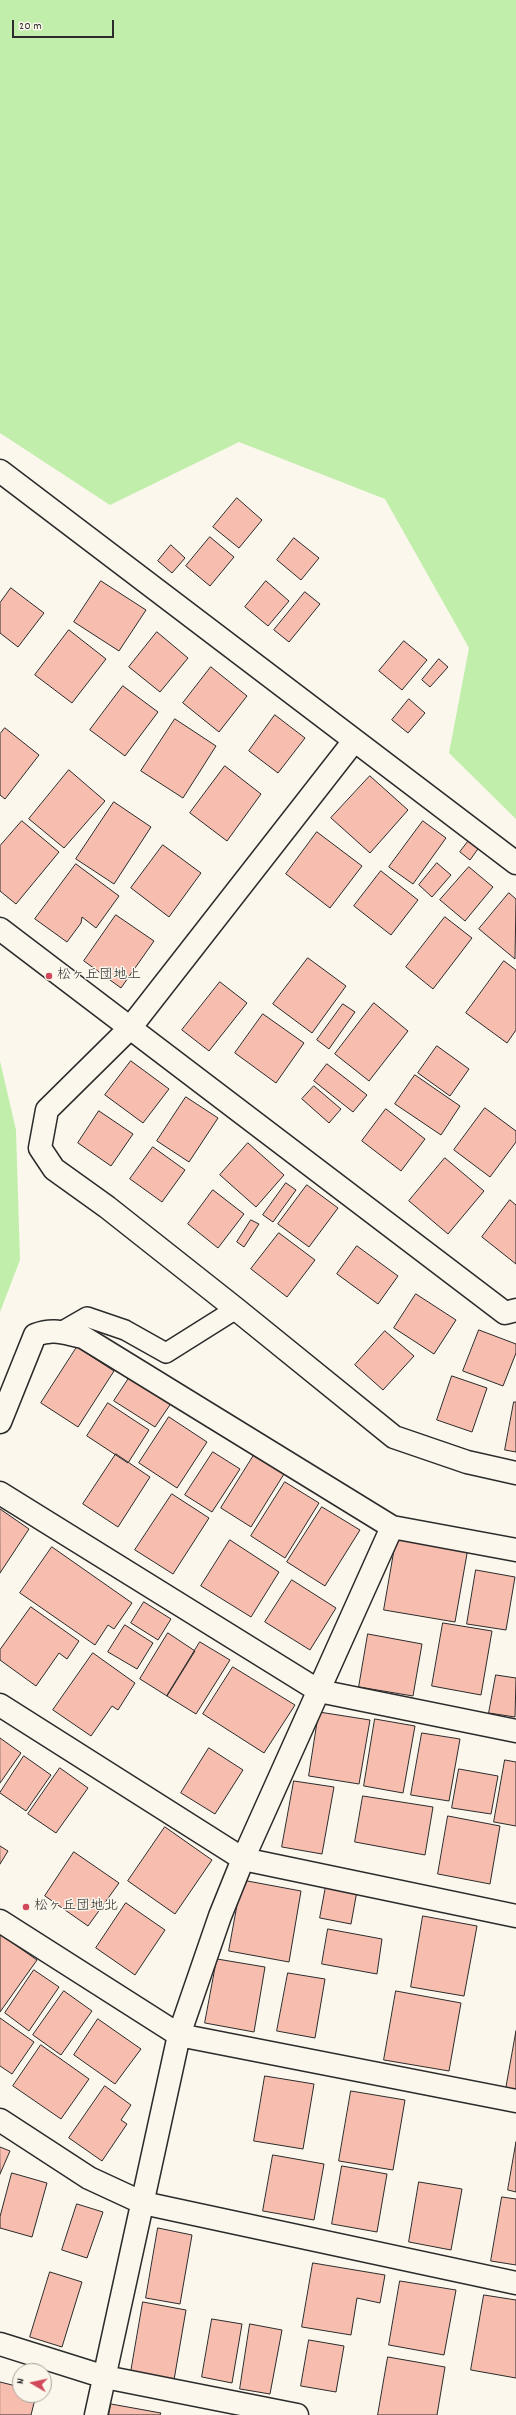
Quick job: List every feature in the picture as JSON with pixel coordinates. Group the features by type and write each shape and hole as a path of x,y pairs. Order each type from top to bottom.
{"street":[{"path":"0,471 516,863"},
{"path":"354,741 130,1028 48,1110 40,1148 54,1169 107,1207 394,1437 467,1462 516,1473"},
{"path":"0,929 504,1313 516,1310"},
{"path":"0,1422 35,1335 49,1330 61,1332 82,1338 392,1527 516,1550"},
{"path":"0,1493 319,1690 516,1731"},
{"path":"96,2415 179,2035 220,1916 243,1859 392,1527"},
{"path":"0,1705 243,1859 516,1916"},
{"path":"0,1921 179,2035 516,2102"},
{"path":"0,2120 88,2178 142,2203 516,2283"},
{"path":"0,2344 105,2377 296,2415"}],"lane":[{"path":"61,1332 87,1317 125,1330 166,1353 236,1309"}],"green space":[{"path":"0,0 516,0 516,819 449,753 469,648 385,499 239,442 110,505 0,433"},
{"path":"0,1061 16,1130 20,1260 0,1312"}],"building":[{"path":"237,498 262,520 239,548 213,527"},
{"path":"210,537 234,557 210,586 186,566"},
{"path":"294,538 319,558 301,580 277,560"},
{"path":"171,545 185,558 172,573 158,561"},
{"path":"101,581 146,610 119,651 74,622"},
{"path":"266,581 289,601 268,626 245,607"},
{"path":"11,588 44,613 18,647 0,633 0,603"},
{"path":"305,592 320,604 289,642 274,630"},
{"path":"69,630 106,659 72,703 35,675"},
{"path":"157,632 188,658 160,692 129,667"},
{"path":"404,641 427,660 402,690 379,671"},
{"path":"439,659 448,667 430,687 422,680"},
{"path":"211,667 247,696 219,732 183,703"},
{"path":"123,686 158,712 125,756 90,730"},
{"path":"409,699 425,713 408,733 392,720"},
{"path":"275,715 305,738 278,773 249,751"},
{"path":"175,719 216,746 183,798 141,771"},
{"path":"5,728 39,755 5,799 0,795 0,734"},
{"path":"225,766 261,794 227,841 190,813"},
{"path":"69,770 105,801 64,848 29,819"},
{"path":"370,776 408,810 370,853 331,818"},
{"path":"114,802 151,827 114,884 76,859"},
{"path":"22,821 59,852 16,904 0,891 0,846"},
{"path":"423,821 446,838 413,884 389,867"},
{"path":"317,832 362,866 330,908 286,874"},
{"path":"470,839 480,846 470,860 460,852"},
{"path":"163,845 201,873 169,917 131,888"},
{"path":"437,863 451,875 432,897 419,885"},
{"path":"76,864 119,896 96,928 82,917 81,923 67,942 35,919"},
{"path":"469,867 493,887 465,921 440,900"},
{"path":"381,871 418,900 391,935 354,906"},
{"path":"509,893 516,899 515,959 479,929"},
{"path":"116,915 154,941 121,988 84,961"},
{"path":"445,917 472,938 433,989 406,967"},
{"path":"308,958 346,986 312,1033 273,1004"},
{"path":"504,961 516,970 516,1030 507,1043 466,1013"},
{"path":"220,982 247,1003 209,1051 182,1030"},
{"path":"374,1003 408,1031 369,1081 335,1054"},
{"path":"343,1004 355,1012 329,1049 317,1040"},
{"path":"263,1014 304,1043 276,1083 235,1053"},
{"path":"437,1046 469,1069 450,1096 418,1073"},
{"path":"131,1061 169,1089 143,1123 105,1095"},
{"path":"327,1064 367,1095 353,1112 314,1081"},
{"path":"415,1075 460,1106 441,1135 395,1104"},
{"path":"314,1086 341,1109 329,1123 302,1099"},
{"path":"186,1097 218,1118 189,1162 157,1141"},
{"path":"485,1108 516,1131 516,1142 490,1177 454,1150"},
{"path":"386,1109 425,1139 401,1171 362,1141"},
{"path":"99,1111 133,1134 111,1166 78,1143"},
{"path":"248,1143 284,1175 256,1207 220,1175"},
{"path":"153,1147 185,1170 162,1202 130,1179"},
{"path":"445,1158 484,1191 448,1234 409,1201"},
{"path":"286,1183 296,1190 273,1222 263,1215"},
{"path":"307,1185 338,1208 309,1247 278,1224"},
{"path":"213,1190 244,1214 218,1248 188,1224"},
{"path":"510,1200 516,1205 516,1264 482,1237"},
{"path":"251,1220 259,1224 244,1247 237,1242"},
{"path":"279,1233 315,1260 287,1297 251,1269"},
{"path":"357,1246 398,1276 378,1304 337,1274"},
{"path":"416,1294 456,1320 434,1354 394,1328"},
{"path":"479,1330 516,1344 516,1353 503,1386 463,1371"},
{"path":"385,1331 414,1356 383,1390 355,1365"},
{"path":"77,1347 114,1371 78,1427 41,1403"},
{"path":"135,1369 176,1396 155,1427 114,1401"},
{"path":"452,1376 487,1388 472,1432 437,1420"},
{"path":"514,1402 516,1402 516,1452 505,1450"},
{"path":"108,1403 149,1430 128,1463 87,1436"},
{"path":"169,1417 207,1442 177,1488 139,1463"},
{"path":"213,1452 240,1469 212,1512 185,1495"},
{"path":"116,1454 150,1477 118,1527 83,1504"},
{"path":"254,1455 284,1474 251,1527 221,1508"},
{"path":"285,1482 319,1503 285,1558 251,1536"},
{"path":"172,1494 209,1518 173,1574 135,1550"},
{"path":"322,1507 360,1530 325,1586 287,1562"},
{"path":"0,1509 29,1529 0,1573"},
{"path":"397,1535 468,1548 455,1622 384,1610"},
{"path":"230,1540 279,1572 251,1617 201,1586"},
{"path":"52,1547 132,1603 114,1629 108,1625 95,1645 20,1593"},
{"path":"476,1570 515,1577 506,1630 467,1624"},
{"path":"292,1580 336,1608 310,1650 265,1622"},
{"path":"144,1602 171,1619 158,1640 131,1623"},
{"path":"31,1607 79,1641 67,1659 59,1653 36,1686 0,1660 0,1650"},
{"path":"443,1623 492,1631 481,1695 432,1686"},
{"path":"125,1625 153,1643 137,1669 108,1652"},
{"path":"168,1633 195,1651 167,1696 140,1679"},
{"path":"368,1634 422,1644 413,1696 359,1687"},
{"path":"200,1642 230,1660 196,1714 167,1696"},
{"path":"93,1653 135,1683 118,1710 112,1706 91,1736 53,1710"},
{"path":"233,1667 295,1705 264,1753 203,1714"},
{"path":"496,1675 516,1678 515,1717 489,1713"},
{"path":"319,1712 370,1720 359,1784 309,1776"},
{"path":"375,1719 415,1726 403,1793 364,1786"},
{"path":"422,1733 460,1739 449,1801 411,1795"},
{"path":"0,1738 21,1753 0,1783"},
{"path":"209,1748 243,1770 215,1814 181,1793"},
{"path":"24,1756 51,1775 26,1811 0,1793"},
{"path":"505,1760 516,1762 516,1826 494,1822"},
{"path":"60,1768 88,1788 56,1833 28,1814"},
{"path":"459,1769 498,1776 491,1814 452,1808"},
{"path":"294,1781 334,1787 322,1854 282,1847"},
{"path":"363,1796 433,1807 425,1855 355,1842"},
{"path":"448,1816 500,1826 490,1884 438,1874"},
{"path":"165,1827 212,1860 175,1914 128,1881"},
{"path":"0,1846 8,1851 0,1864"},
{"path":"74,1852 119,1883 88,1926 45,1896"},
{"path":"242,1880 301,1891 289,1962 229,1951"},
{"path":"326,1886 357,1891 351,1924 320,1918"},
{"path":"126,1903 165,1930 135,1975 96,1948"},
{"path":"423,1916 477,1926 464,1996 411,1987"},
{"path":"328,1929 382,1939 377,1974 322,1964"},
{"path":"1,1935 37,1960 0,2012 0,1936"},
{"path":"217,1959 265,1967 254,2032 205,2023"},
{"path":"34,1970 59,1987 29,2031 5,2013"},
{"path":"288,1973 325,1979 315,2038 277,2031"},
{"path":"64,1991 92,2011 61,2055 33,2035"},
{"path":"396,1991 461,2003 449,2071 384,2060"},
{"path":"0,2018 34,2042 12,2074 0,2066"},
{"path":"98,2019 141,2049 115,2084 74,2055"},
{"path":"516,2031 516,2091 506,2089"},
{"path":"41,2045 89,2079 61,2119 13,2086"},
{"path":"265,2076 314,2084 303,2149 254,2141"},
{"path":"105,2086 131,2105 121,2120 127,2124 102,2161 69,2138"},
{"path":"351,2091 405,2100 393,2170 339,2161"},
{"path":"516,2142 516,2192 508,2190"},
{"path":"0,2147 10,2151 0,2174"},
{"path":"273,2155 324,2164 314,2220 263,2211"},
{"path":"342,2166 387,2174 377,2232 332,2224"},
{"path":"12,2173 47,2183 32,2237 0,2228 0,2217"},
{"path":"419,2182 462,2189 451,2250 409,2242"},
{"path":"502,2197 516,2199 516,2265 491,2261"},
{"path":"77,2204 103,2212 87,2258 62,2250"},
{"path":"158,2228 192,2235 180,2304 146,2298"},
{"path":"313,2263 385,2275 380,2303 357,2298 351,2335 302,2327"},
{"path":"50,2272 82,2282 62,2347 30,2337"},
{"path":"400,2281 456,2290 444,2355 389,2345"},
{"path":"484,2295 516,2300 516,2378 471,2370"},
{"path":"143,2302 186,2310 174,2380 131,2372"},
{"path":"212,2319 242,2324 232,2383 202,2377"},
{"path":"250,2324 282,2330 270,2394 240,2389"},
{"path":"309,2340 344,2346 336,2392 301,2386"},
{"path":"388,2357 445,2367 437,2415 378,2415"},
{"path":"0,2382 12,2385 12,2403 34,2403 31,2415 0,2415"},
{"path":"111,2404 161,2413 160,2415 109,2415"}],"place":[{"name":"松ヶ丘団地上","path":"49,976"},
{"name":"松ヶ丘団地北","path":"26,1907"}]}
